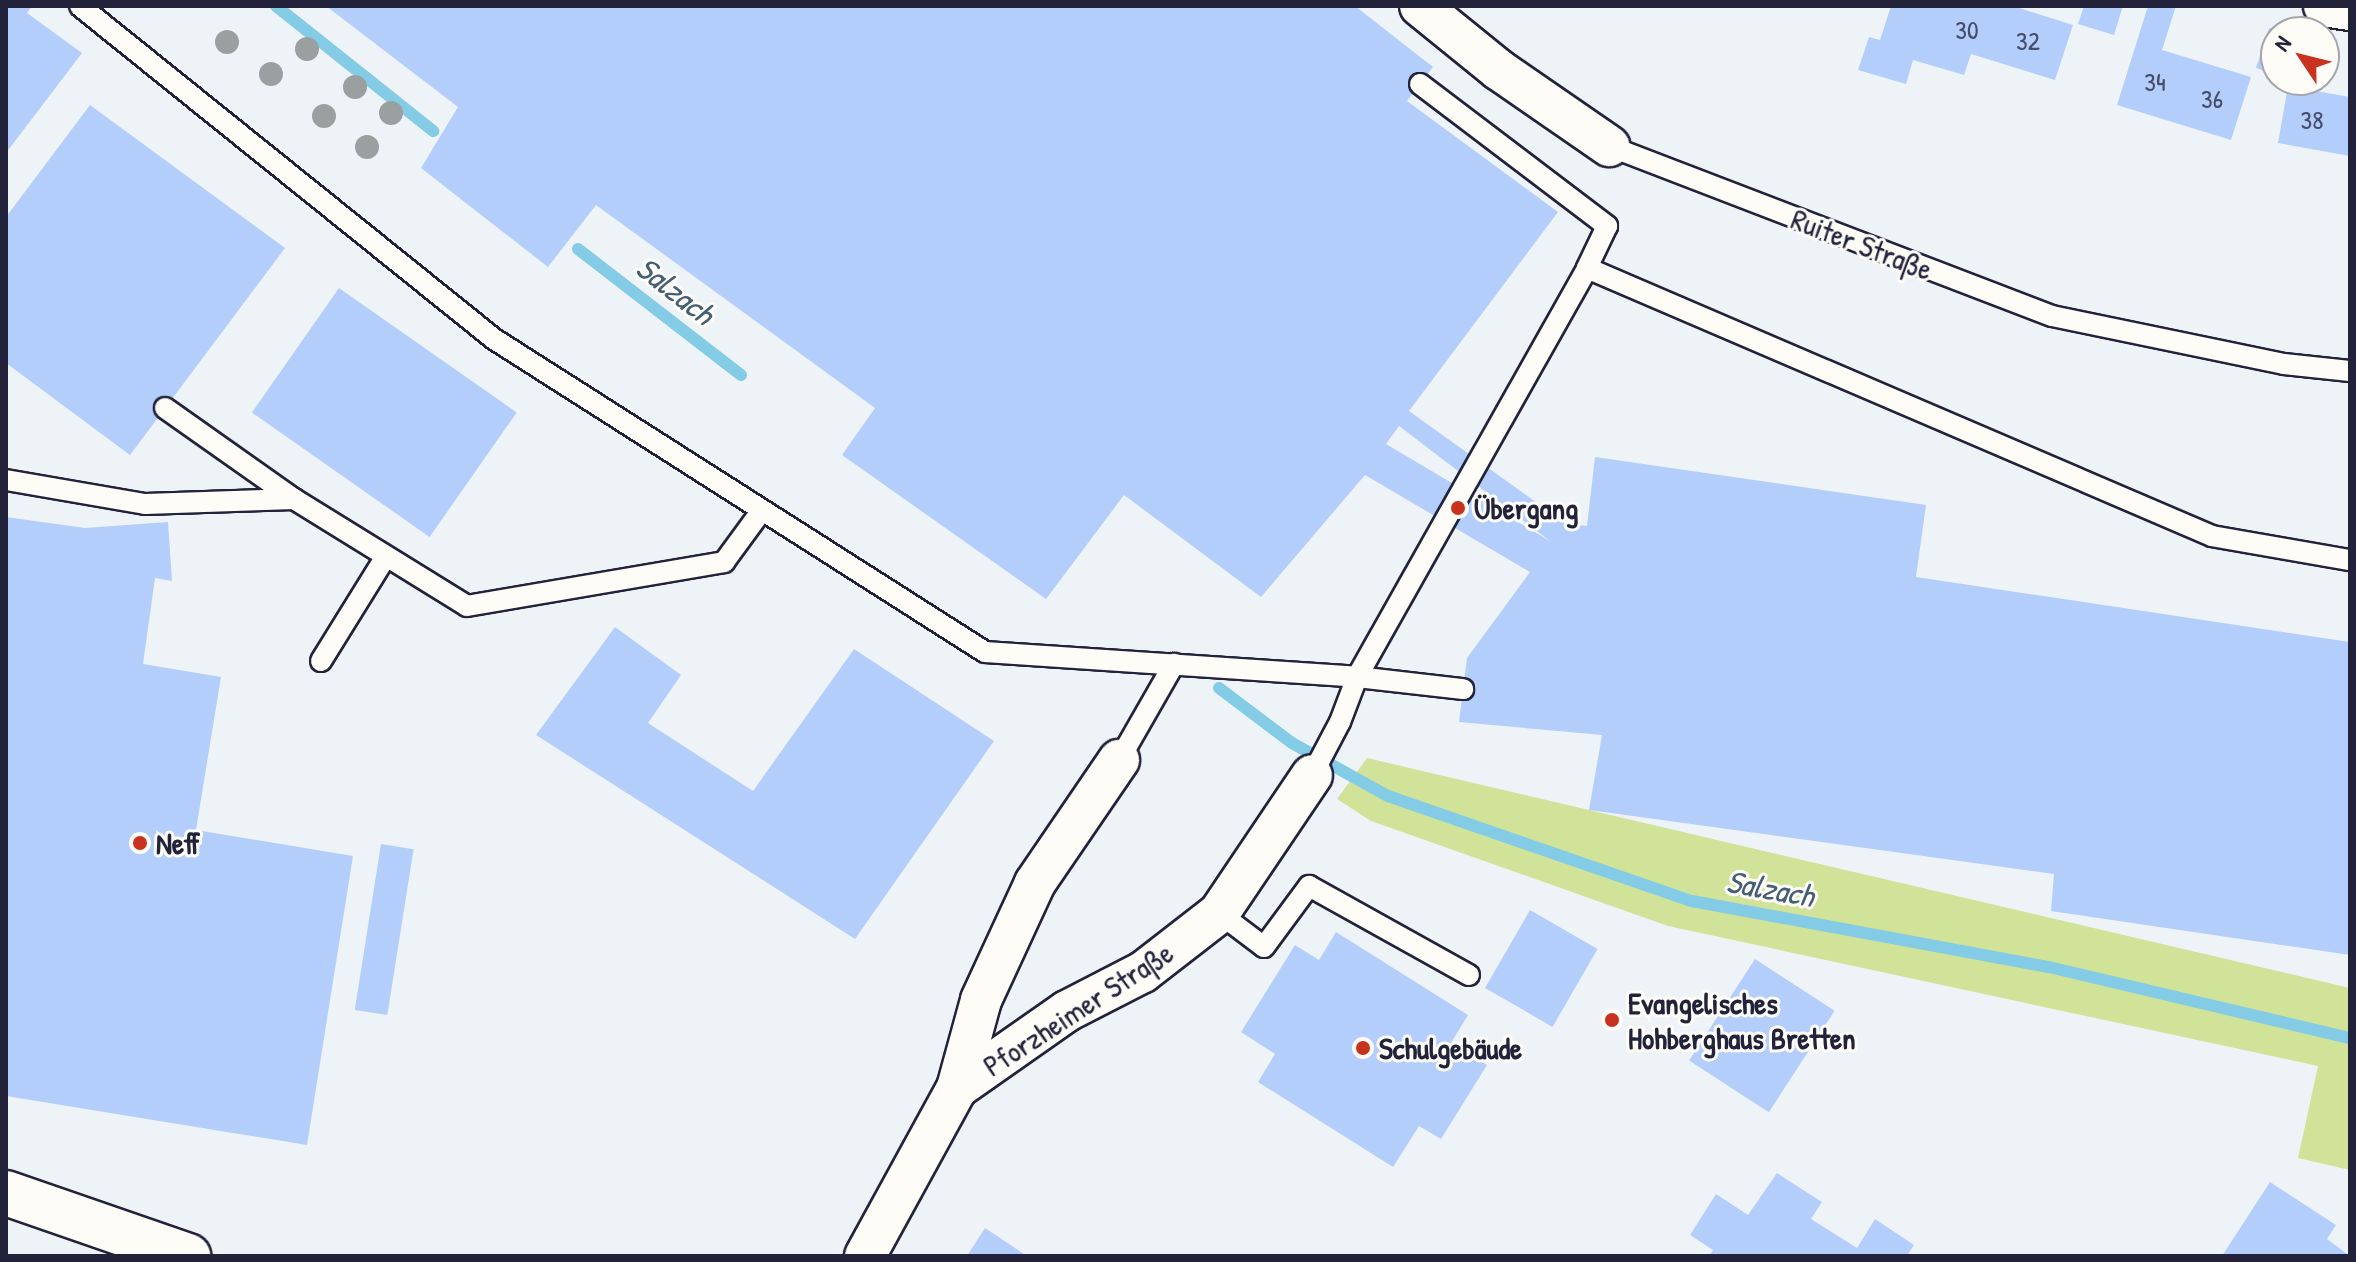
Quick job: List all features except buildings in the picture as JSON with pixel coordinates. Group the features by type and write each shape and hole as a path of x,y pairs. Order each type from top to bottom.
{"main road":[{"path":"6,1193 188,1256"}],"street":[{"name":"Ruiter Straße","path":"1420,6 1499,70 1609,146"},
{"path":"2324,6 2350,10"},
{"path":"957,1088 981,1000 1035,883 1119,760"},
{"name":"Pforzheimer Straße","path":"865,1256 957,1088 1067,1011 1143,972 1219,913 1312,775"}],"lane":[{"path":"80,6 494,339 985,652 1357,677 1463,689"},
{"path":"1312,775 1340,722 1357,677 1587,268 1607,226 1420,84"},
{"name":"Ruiter Straße","path":"1609,146 2052,316 2284,364 2350,371"},
{"path":"1587,268 2212,536 2350,560"},
{"path":"165,408 294,499 467,606 724,562 762,510"},
{"path":"6,480 145,504 294,499"},
{"path":"321,661 386,556"},
{"path":"1119,760 1174,664"},
{"path":"1219,913 1264,947 1309,886 1469,975"}],"green space":[{"path":"1367,758 2350,988 2350,1170 2298,1158 2318,1066 1668,926 1371,821 1337,799"}],"waterway":[{"name":"Salzach","path":"276,6 433,131"},
{"name":"Salzach","path":"578,249 741,375"},
{"name":"Salzach","path":"1219,688 1292,743 1388,796 1692,901 2049,967 2350,1038"}],"place":[{"name":"Übergang","path":"1458,508"},
{"name":"Neff","path":"140,843"},
{"name":"Evangelisches Hohberghaus Bretten","path":"1612,1020"},
{"name":"Schulgebäude","path":"1363,1048"}]}
